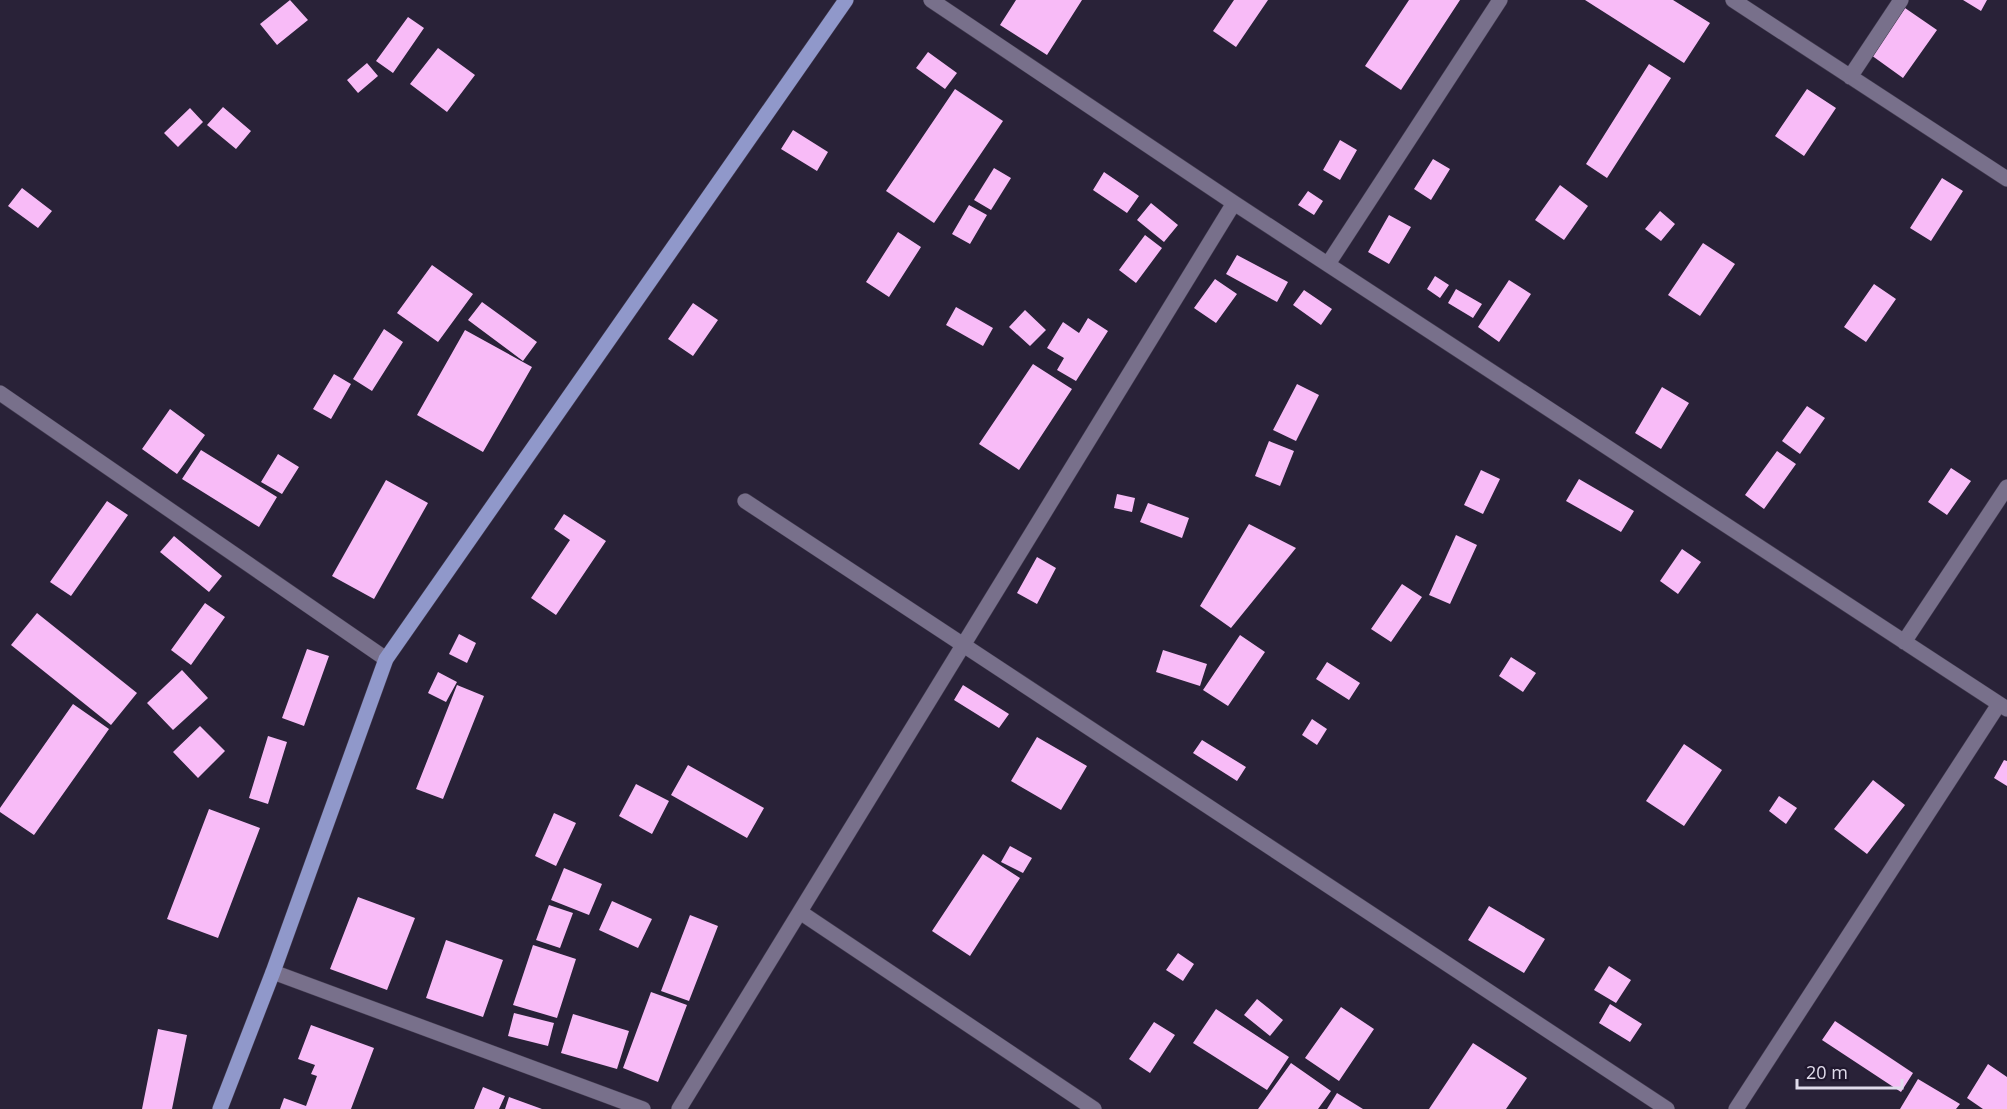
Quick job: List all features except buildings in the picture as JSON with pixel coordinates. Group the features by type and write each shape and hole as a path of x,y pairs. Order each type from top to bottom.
{"main road":[{"path":"220,1109 273,972 386,659 846,0"}],"street":[{"path":"931,0 1234,203 2003,707 1736,1109"},
{"path":"1328,264 1500,0"},
{"path":"1733,0 2007,179"},
{"path":"1850,77 1901,0"},
{"path":"679,1109 1234,203"},
{"path":"0,393 386,659"},
{"path":"1904,642 2007,487"},
{"path":"745,501 1667,1109"},
{"path":"800,912 1088,1107"},
{"path":"273,972 643,1109"}]}
